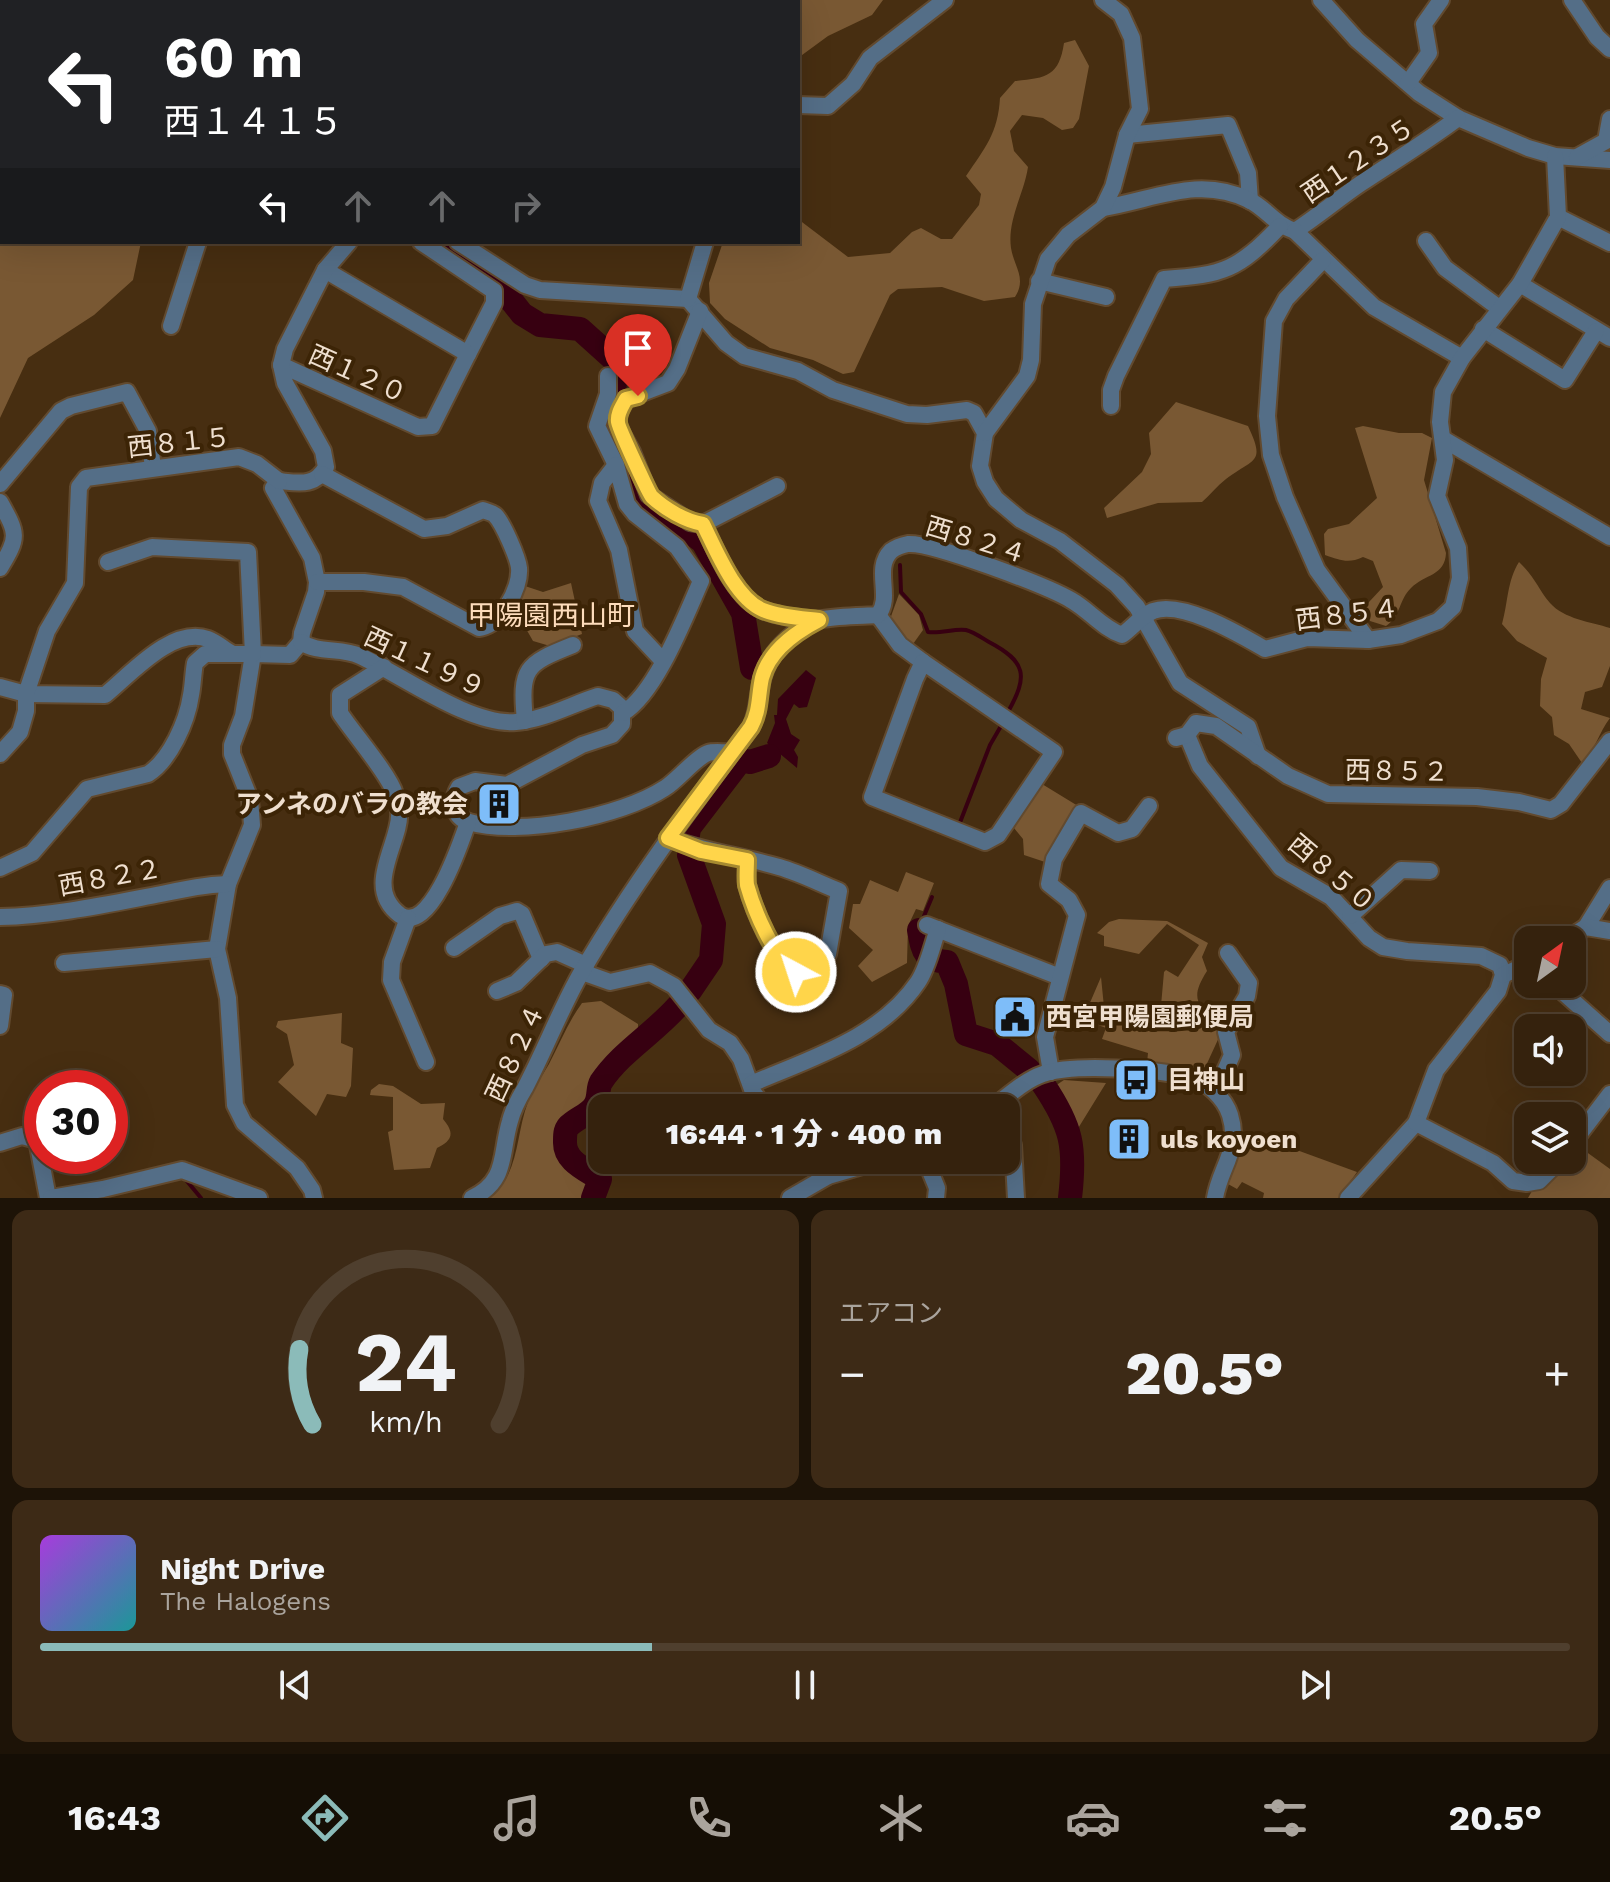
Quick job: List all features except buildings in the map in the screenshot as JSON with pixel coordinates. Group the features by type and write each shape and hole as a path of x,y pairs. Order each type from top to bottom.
{"street":[{"path":"800,105 828,106 853,84 870,58 945,0"},
{"path":"985,433 1027,376 1031,360 1033,304 1039,281 1056,247 1103,208 1113,187 1127,135 1140,109 1132,38 1121,14 1103,0"},
{"path":"1321,0 1357,40 1408,83 1458,118 1555,156 1610,160"},
{"path":"1408,83 1429,53 1424,24 1441,0"},
{"path":"1572,0 1597,37 1610,49"},
{"name":"西１２３５","path":"1103,208 1188,188 1212,189 1250,201 1287,228 1328,210 1358,185 1423,145 1458,118"},
{"path":"1577,157 1606,141 1610,119"},
{"path":"1127,135 1228,125 1248,173 1250,201"},
{"path":"1555,156 1558,217 1610,243"},
{"name":"西８５４","path":"1142,618 1154,611 1181,609 1206,621 1229,627 1265,649 1307,638 1368,640 1401,635 1438,621 1453,607 1460,578 1458,548 1437,496 1445,460 1440,422 1443,392 1462,358 1520,284 1558,217"},
{"path":"1111,406 1111,390 1116,376 1164,279 1197,277 1231,269 1287,228 1374,307 1462,358"},
{"path":"1426,241 1445,268 1499,308"},
{"path":"171,326 197,244"},
{"path":"0,868 32,853 87,789 148,774 156,768 165,758 186,715 195,663 205,654 290,655 301,642 317,582 312,558 273,488 279,481 311,482 326,467 323,451 285,383 281,365 285,349 325,270 347,244"},
{"name":"西１２０","path":"281,365 418,427 432,426 494,303 494,291 424,244"},
{"path":"461,244 525,285 540,290 694,305 726,343 744,356 798,371 833,390 907,414 967,410 980,420 985,433"},
{"path":"705,244 694,305 677,369 668,383 626,399 618,414 618,427 649,495 690,522 703,524 777,486"},
{"path":"1323,260 1286,299 1274,321 1267,416 1271,455 1285,497 1317,570 1368,640"},
{"path":"325,270 468,354"},
{"path":"1039,281 1106,297"},
{"path":"1483,329 1565,380 1603,334 1520,284"},
{"path":"608,376 608,394 597,426 616,465 627,504 677,547 701,581 663,661 639,701 623,713 622,724 612,735 582,745 516,781 499,786 468,782 459,787 454,806 459,816 468,822 514,829 610,813 666,787 707,753 732,752"},
{"path":"0,484 61,411 127,392 148,431 153,467"},
{"name":"西８２４","path":"472,1198 487,1191 494,1183 515,1107 584,969 668,838 758,713 762,676 775,652 803,628 819,620 878,615 884,602 883,566 890,552 906,544 934,548 1044,587 1073,601 1122,635 1142,618 1137,607 1117,585 1060,541 1021,520 996,499 985,482 980,466 985,433"},
{"path":"1443,439 1610,537"},
{"name":"西８１５","path":"0,754 20,732 26,711 26,694 47,631 75,583 79,487 86,478 239,457 257,464 279,481"},
{"path":"616,465 602,483 598,501 619,550 635,631 663,661"},
{"path":"317,582 364,582 403,587 479,628 488,627 496,620 516,587 519,567 494,514 483,510 447,526 424,529 322,474"},
{"path":"0,502 13,525 15,544 0,568"},
{"path":"703,524 733,581 749,600 762,610 819,620"},
{"path":"108,562 152,547 248,552 253,654 243,716 232,745 232,754 250,799 252,825 228,884 217,949 228,998 235,1105 244,1123 297,1168 314,1198"},
{"path":"878,615 900,645 1054,752 998,835 985,842 872,797 923,662"},
{"path":"1142,618 1180,683 1248,727 1258,756"},
{"path":"0,687 26,694 105,695 167,643 183,638 207,638 231,653"},
{"name":"西１１９９","path":"301,642 310,648 350,651 451,704 493,719 525,721 598,696 618,703 623,713"},
{"path":"525,721 525,681 531,665 538,659 573,645"},
{"path":"384,667 340,695 338,704 340,713 393,788 400,814 384,865 386,894 395,911 408,918 423,913 435,898 459,849 468,822"},
{"name":"西８５２","path":"1182,737 1196,723 1216,726 1288,776 1328,794 1477,797 1551,810 1561,804 1610,741"},
{"name":"西８５０","path":"1182,737 1200,766 1281,868 1331,897 1369,938 1383,947 1407,951 1481,956 1500,965 1503,975"},
{"path":"1591,762 1610,754"},
{"path":"1051,1072 1045,1037 1077,915 1069,900 1049,884 1054,859 1081,813 1118,833 1132,829 1149,806"},
{"path":"668,838 701,851 747,860 780,868 839,891 828,954 819,966 796,972 787,967 766,933 747,883 747,860"},
{"path":"1350,916 1401,870 1430,871"},
{"name":"西８２２","path":"0,917 91,906 197,885 228,884"},
{"path":"1610,888 1586,927 1610,931"},
{"path":"454,948 508,912 517,911 522,914 541,959"},
{"path":"408,918 392,962 391,980 426,1062"},
{"path":"751,1084 847,1043 876,1026 902,1002 920,979 928,956 932,927 1060,977"},
{"path":"64,963 217,949"},
{"path":"497,991 516,983 546,954 557,952 610,982 650,973 674,986 709,1030 730,1043 757,1094"},
{"path":"1216,1092 1232,1055 1226,1032 1247,996 1249,983 1228,953"},
{"path":"1348,1198 1416,1123 1436,1070 1498,991 1503,975 1514,970"},
{"path":"0,994 4,995 0,1026"},
{"path":"1570,998 1610,1034"},
{"path":"1011,1094 1041,1074 1061,1069 1132,1070 1194,1078 1216,1092 1230,1113 1234,1136 1232,1153 1215,1198"},
{"path":"1586,1126 1610,1094"},
{"path":"1416,1123 1493,1163 1513,1181 1539,1181 1546,1174"},
{"path":"0,1143 22,1136 37,1140 49,1198 182,1170 259,1198"},
{"path":"790,1198 835,1174"},
{"path":"932,1174 937,1188 936,1198"},
{"path":"1015,1174 1016,1198"}],"shaded area":[{"path":"800,0 883,0 872,15 828,36 800,57"},
{"path":"1075,40 1089,66 1079,119 1073,128 1062,130 1043,118 1022,115 1010,131 1014,151 1028,167 1011,227 1011,248 1020,278 1015,297 984,301 942,287 898,289 890,295 854,372 843,374 813,360 770,348 725,319 710,303 709,283 722,244 800,244 800,221 848,257 890,253 912,232 921,228 941,239 952,239 979,205 981,194 966,176 993,131 1000,98 1015,81 1043,76 1055,69 1064,43"},
{"path":"0,244 141,244 133,280 94,315 28,358 0,418"},
{"path":"1176,402 1248,426 1256,447 1254,459 1202,502 1158,503 1107,518 1104,508 1142,472 1151,454 1149,433"},
{"path":"1363,426 1399,433 1422,433 1432,438 1424,480 1446,553 1442,566 1411,588 1395,617 1386,626 1370,621 1363,612 1383,587 1373,561 1363,557 1344,560 1325,555 1324,534 1328,529 1349,524 1377,498 1355,428"},
{"path":"1519,562 1556,608 1578,619 1610,628 1610,666 1602,687 1585,692 1581,709 1610,718 1582,763 1569,744 1554,735 1552,717 1540,706 1541,679 1547,658 1517,641 1502,624 1510,584"},
{"path":"571,583 582,634 550,646 533,641 513,606 525,586 543,592"},
{"path":"899,594 919,615 923,630 913,644 897,633 889,622"},
{"path":"806,670 816,678 807,707 799,708 794,704 786,719 791,734 800,740 794,750 798,757 797,768 767,743 775,723 774,715 777,715 778,699"},
{"path":"1042,784 1078,806 1045,862 1024,855 1023,839 1014,828"},
{"path":"906,872 934,883 923,911 916,909 908,926 907,963 872,982 858,966 873,950 849,928 853,904 860,904 870,880 898,892"},
{"path":"1119,919 1167,921 1208,943 1202,957 1207,971 1197,996 1202,1008 1221,1028 1221,1033 1204,1070 1147,1063 1148,1053 1102,1039 1106,1028 1083,1019 1101,977 1105,1017 1159,1028 1164,972 1166,970 1178,977 1199,945 1167,924 1139,954 1104,946 1104,936 1097,933 1109,922"},
{"path":"601,1001 638,1024 637,1036 627,1058 596,1094 588,1094 588,1104 572,1142 588,1162 588,1174 605,1174 598,1198 489,1198 499,1189 512,1166 528,1102 582,1003"},
{"path":"342,1013 341,1043 353,1048 351,1086 346,1097 327,1094 316,1116 278,1082 294,1065 287,1034 276,1027 278,1021"},
{"path":"1064,1080 1106,1083 1077,1130 1052,1088"},
{"path":"379,1084 393,1086 421,1104 445,1103 443,1119 450,1135 447,1142 437,1148 430,1168 394,1170 388,1132 393,1130 393,1097 370,1095"},
{"path":"1247,1132 1357,1172 1339,1198 1263,1198 1264,1193 1242,1182 1237,1189 1228,1184"},
{"path":"1586,1152 1610,1169 1610,1198 1528,1198 1532,1191 1557,1174 1586,1174"}],"waterway":[{"path":"440,244 496,281 522,314 540,325 580,329 620,365 608,412 607,430 625,454 638,493 703,542 743,613 752,668"},
{"path":"900,565 901,592 921,614 928,632 969,631 1002,649 1017,663 1021,679 1008,712"},
{"path":"959,825 990,745 1001,726"},
{"path":"688,835 689,828 741,760 750,762 769,756"},
{"path":"689,855 714,924 711,960 690,991"},
{"path":"924,916 932,897"},
{"path":"919,930 929,957 947,962 956,984 966,1034 997,1044 1029,1070"},
{"path":"593,1198 600,1179 576,1164 568,1154 566,1129 593,1108 600,1085 609,1071 677,1007"},
{"path":"1043,1084 1070,1138 1070,1198"},
{"path":"186,1180 201,1198"}],"place":[{"name":"アンネのバラの教会","path":"499,804"},
{"name":"西宮甲陽園郵便局","path":"1015,1017"},
{"name":"目神山","path":"1136,1080"},
{"name":"uls koyoen","path":"1129,1139"}],"district":[{"name":"甲陽園西山町","path":"551,615"}],"route":[{"path":"638,396 626,399 618,414 618,427 649,495 690,522 703,524 733,581 762,610 819,620 803,628 775,652 762,676 758,713 751,727 668,838 701,851 747,860 747,883 766,933 787,967 796,972"}]}
